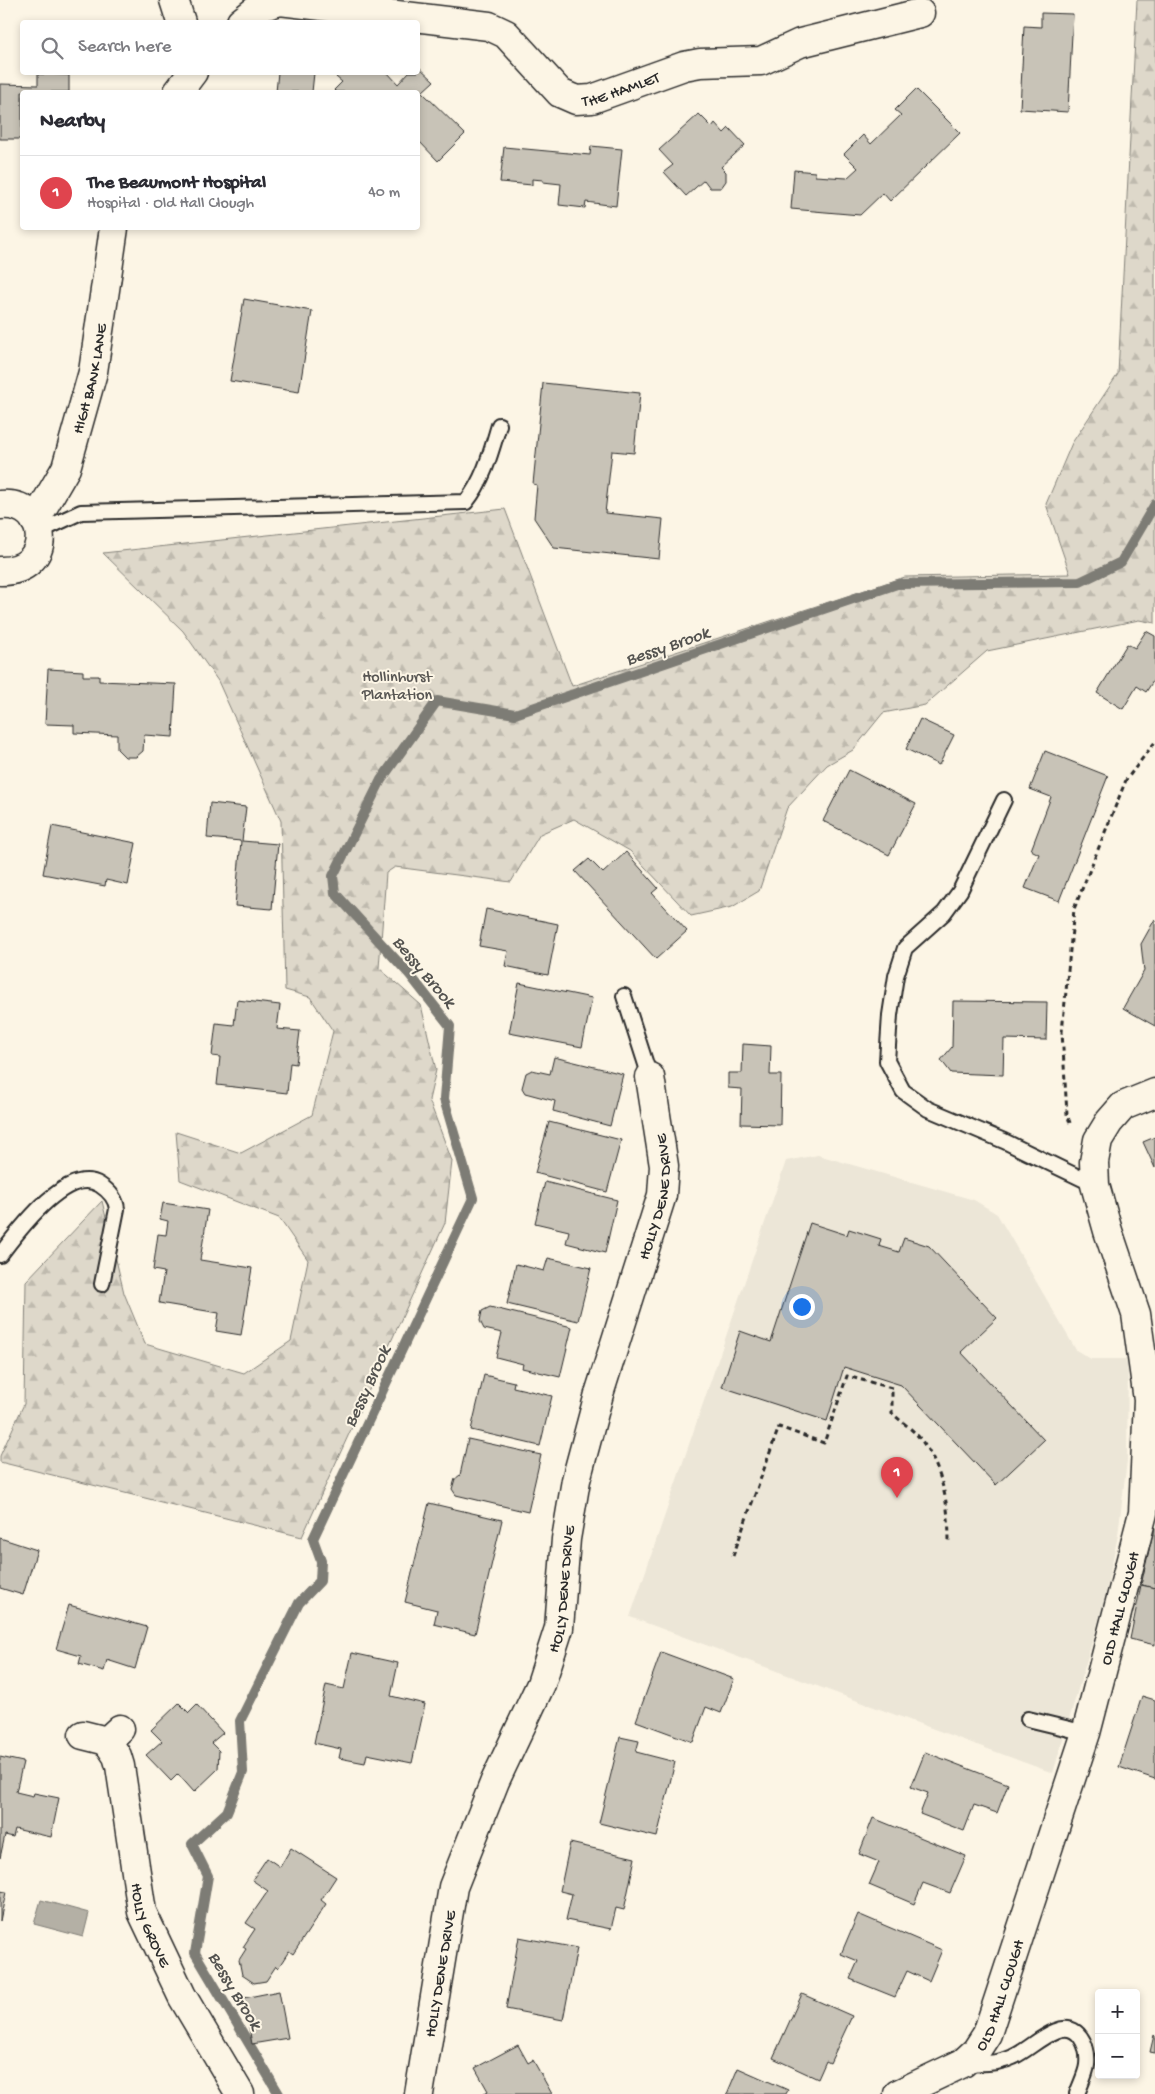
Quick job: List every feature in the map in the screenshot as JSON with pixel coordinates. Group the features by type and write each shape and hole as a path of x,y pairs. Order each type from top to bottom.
{"street":[{"path":"174,0 180,20"},
{"name":"THE HAMLET","path":"244,20 260,7 280,1 489,26 506,34 560,93 576,100 592,100 684,66 700,62 761,61 800,43 920,12"},
{"path":"180,90 191,75"},
{"name":"HIGH BANK LANE","path":"0,571 16,570 31,561 37,552 40,542 37,526 66,468 93,372 114,230"},
{"path":"0,505 18,506 28,512 37,526"},
{"name":"HOLLY DENE DRIVE","path":"419,2094 454,1886 495,1781 541,1684 559,1628 566,1539 576,1480 599,1394 662,1195 664,1166 650,1077"},
{"name":"OLD HALL CLOUGH","path":"898,2094 963,2063 976,2051 987,2034 1086,1733 1143,1513 1148,1400 1136,1314 1108,1231 1095,1185 1094,1162 1098,1140 1109,1122 1123,1106 1155,1093"},
{"name":"HOLLY GROVE","path":"103,1735 117,1756 120,1766 142,1912 182,1996 240,2094"}],"lane":[{"path":"37,526 80,512 466,502 474,492 488,462 499,425"},
{"path":"1004,800 960,891 944,913 905,948 896,976 890,1016 887,1061 903,1091 928,1109 1004,1141 1095,1185"},
{"path":"624,996 650,1077"},
{"path":"0,1255 42,1205 56,1194 77,1182 96,1182 111,1193 116,1201 117,1209 102,1284"},
{"path":"1028,1719 1086,1733"},
{"path":"963,2063 981,2064 1012,2058 1055,2031 1070,2029 1078,2033 1084,2041 1086,2053 1087,2065 1077,2094"}],"path":[{"path":"1074,1132 1067,1114 1062,1032 1074,909 1126,780 1155,742"},
{"path":"733,1556 779,1427 824,1443 847,1376 892,1388 892,1413 918,1436 933,1460 945,1492 948,1543"}],"shaded area":[{"path":"818,1155 974,1200 997,1214 1076,1350 1091,1359 1128,1359 1127,1460 1118,1535 1103,1606 1053,1773 630,1617 786,1161"},
{"path":"41,1900 89,1913 83,1937 34,1924"}],"green space":[{"name":"Hollinhurst Plantation","path":"1137,0 1155,0 1155,623 1139,620 987,651 925,705 883,713 853,750 827,765 787,808 759,891 732,907 691,916 630,851 574,819 540,834 511,882 395,867 386,873 379,968 421,1005 436,1070 429,1100 452,1161 445,1223 302,1537 0,1462 0,1456 24,1404 26,1281 102,1201 124,1293 145,1344 244,1373 291,1341 308,1260 279,1218 180,1180 176,1132 241,1153 312,1115 333,1031 310,997 285,990 281,821 218,681 183,631 103,553 505,509 572,686 905,577 1070,574 1046,504 1072,443 1118,374"}],"building":[{"path":"1041,13 1073,14 1068,112 1020,109 1024,26 1041,27"},
{"path":"420,68 434,81 422,92 465,134 438,161 420,142 420,90 334,90 342,82 336,77 338,75 390,75 398,84 406,75 420,75"},
{"path":"38,75 69,75 69,90 20,90 20,139 0,139 0,84 38,85"},
{"path":"278,75 314,75 312,90 276,90"},
{"path":"916,89 960,133 890,201 883,193 860,215 791,209 794,170 815,172 815,176 847,178 858,168 844,154 863,135 871,144 901,115 895,110"},
{"path":"699,114 712,127 715,123 724,133 729,128 745,145 721,167 726,172 726,181 721,188 710,188 704,180 686,196 664,172 673,165 659,150"},
{"path":"591,146 622,149 616,206 586,202 585,208 559,205 561,184 543,182 543,180 532,179 532,185 500,182 504,147 590,155"},
{"path":"244,299 312,311 299,392 230,381"},
{"path":"543,383 640,393 634,453 612,451 605,513 663,519 659,559 554,548 534,518 537,485 533,484"},
{"path":"1146,631 1155,636 1155,678 1146,692 1137,686 1123,709 1097,693 1127,644 1135,648"},
{"path":"48,669 83,671 83,676 99,676 99,681 176,684 173,737 144,735 143,751 136,757 125,757 117,749 117,735 74,733 74,725 45,724"},
{"path":"920,719 954,735 939,765 906,749"},
{"path":"1045,751 1108,776 1059,901 1025,888 1039,854 1031,850 1051,797 1030,789"},
{"path":"849,770 916,804 889,855 823,821"},
{"path":"210,803 246,807 242,841 278,844 272,909 235,906 241,841 207,838"},
{"path":"52,826 136,843 128,885 106,880 105,886 43,874"},
{"path":"626,852 658,888 652,893 687,931 656,959 575,871 589,859 603,873"},
{"path":"486,909 558,924 548,975 505,966 508,951 479,946"},
{"path":"1155,919 1155,1026 1123,1008 1144,971 1141,944"},
{"path":"519,983 592,998 582,1047 509,1033"},
{"path":"237,1000 280,1005 277,1029 300,1031 296,1064 290,1063 287,1093 217,1085 220,1057 212,1056 216,1023 234,1025"},
{"path":"953,1001 1047,1002 1046,1040 1004,1039 1003,1075 951,1073 941,1060 952,1047"},
{"path":"743,1044 771,1046 770,1075 781,1075 780,1125 741,1124 742,1089 728,1088 728,1073 742,1073"},
{"path":"554,1057 623,1074 610,1126 553,1111 555,1101 525,1093 522,1088 526,1073 532,1070 550,1074"},
{"path":"549,1122 621,1140 607,1192 535,1173"},
{"path":"1155,1137 1155,1168 1143,1142"},
{"path":"545,1182 617,1200 605,1253 566,1243 569,1231 535,1223"},
{"path":"163,1203 208,1210 200,1260 252,1268 241,1335 216,1331 219,1313 159,1303 164,1272 153,1270 158,1234 166,1235 168,1221 160,1219"},
{"path":"810,1223 847,1235 849,1229 881,1239 879,1246 899,1252 904,1238 929,1246 997,1318 961,1352 1044,1440 996,1485 901,1385 844,1367 827,1421 722,1387 740,1331 771,1342"},
{"path":"548,1258 591,1268 578,1321 507,1304 516,1264 544,1271"},
{"path":"490,1307 572,1327 560,1377 522,1368 523,1364 496,1357 502,1333 484,1329 480,1321 482,1311"},
{"path":"484,1375 514,1382 513,1387 552,1396 540,1446 471,1430"},
{"path":"468,1439 541,1455 528,1512 456,1495 452,1489 455,1479 460,1475"},
{"path":"429,1503 502,1520 475,1634 434,1624 437,1610 405,1602"},
{"path":"1155,1528 1155,1588 1141,1585"},
{"path":"0,1538 37,1550 23,1595 0,1588"},
{"path":"1141,1585 1155,1588 1155,1645 1130,1639"},
{"path":"69,1605 147,1627 135,1669 107,1660 104,1671 79,1664 81,1656 56,1649"},
{"path":"661,1652 734,1679 721,1713 706,1707 693,1742 636,1721"},
{"path":"352,1653 398,1663 391,1696 425,1704 412,1763 367,1754 365,1763 339,1758 341,1749 314,1743 326,1685 344,1689"},
{"path":"1142,1696 1155,1700 1155,1779 1119,1767"},
{"path":"179,1703 189,1713 197,1705 223,1733 211,1743 219,1751 218,1769 194,1792 178,1774 171,1781 146,1755 162,1741 151,1730"},
{"path":"620,1737 639,1741 636,1752 675,1762 657,1837 599,1823"},
{"path":"925,1752 1008,1784 997,1813 974,1805 964,1831 920,1814 928,1793 911,1787"},
{"path":"0,1757 23,1762 16,1792 33,1796 34,1793 59,1798 51,1837 15,1829 13,1837 5,1835 0,1858"},
{"path":"873,1818 966,1856 950,1893 923,1883 914,1904 869,1885 879,1862 859,1854"},
{"path":"570,1843 635,1858 624,1910 616,1908 611,1929 566,1920 572,1894 560,1891"},
{"path":"291,1848 336,1877 321,1900 326,1904 293,1954 289,1951 278,1968 276,1966 266,1981 254,1983 242,1975 239,1960 246,1949 243,1947 255,1929 246,1923 268,1891 252,1880 267,1858 280,1867"},
{"path":"0,1891 6,1892 0,1921"},
{"path":"858,1914 942,1950 929,1981 907,1971 895,1997 850,1979 858,1961 841,1954"},
{"path":"519,1937 577,1948 563,2020 506,2009"},
{"path":"279,1991 288,2038 252,2044 244,1998"},
{"path":"802,1994 852,2016 830,2063 826,2061 818,2079 773,2058"},
{"path":"1155,2036 1155,2053 1150,2052"},
{"path":"518,2045 528,2063 533,2060 552,2094 483,2094 488,2091 475,2068"},
{"path":"738,2068 788,2090 786,2094 727,2094"}],"waterway":[{"name":"Bessy Brook","path":"279,2094 195,1953 208,1876 192,1844 227,1812 243,1772 240,1721 299,1603 320,1581 321,1561 313,1539 473,1198 444,1099 450,1026 410,975 335,893 333,876 381,780 437,701 515,714 897,584 1080,582 1121,562 1155,504"}],"place":[{"name":"The Beaumont Hospital","path":"897,1498"}]}
